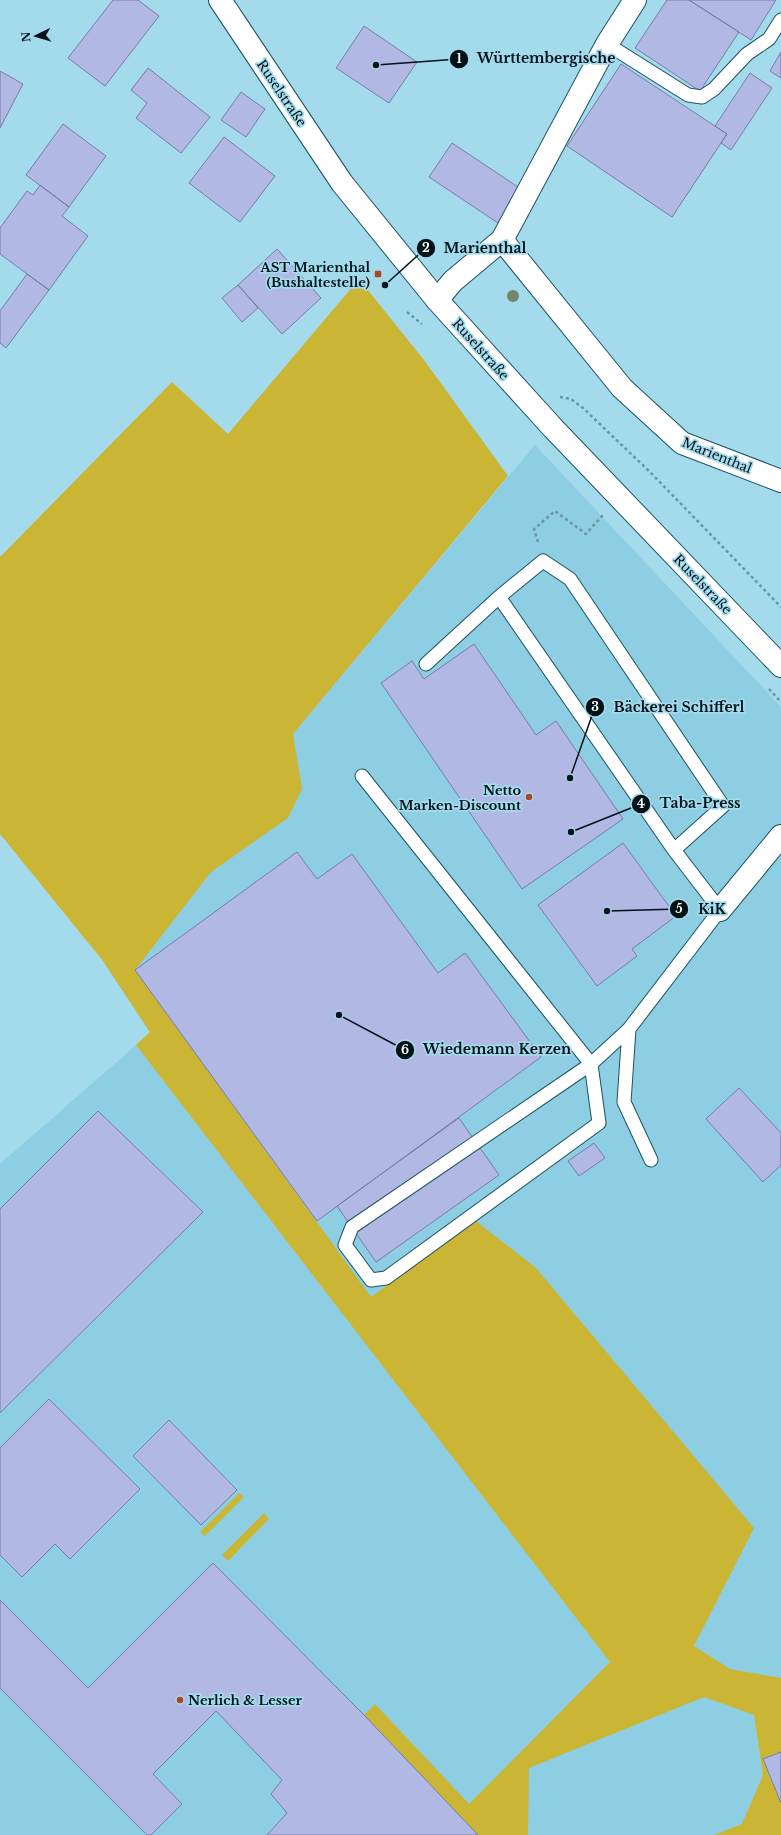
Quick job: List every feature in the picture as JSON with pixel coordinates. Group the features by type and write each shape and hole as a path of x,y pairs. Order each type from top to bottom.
{"main road":[{"name":"Ruselstraße","path":"220,0 342,183 436,300 553,428 781,666"},
{"path":"436,300 453,281 502,240 607,44 635,0"},
{"name":"Marienthal","path":"502,240 622,388 682,443 781,481"},
{"path":"720,910 781,836"}],"lane":[{"path":"607,44 688,95 702,97 714,88 747,54 769,39 781,20"},
{"path":"426,664 499,597 543,562 570,579 723,806 674,850"},
{"path":"362,776 591,1064 599,1123 386,1278 371,1280 345,1245 352,1227 591,1064 629,1029 720,910 674,850 499,597"},
{"path":"629,1029 624,1102 651,1160"}],"path":[{"path":"556,396 571,400 583,408 655,478 781,608"},
{"path":"543,562 534,529 555,511 586,534 619,496"}],"shaded area":[{"path":"359,279 424,360 508,476 293,734 302,789 288,818 211,872 135,970 371,1297 476,1221 536,1268 754,1528 694,1646 730,1669 781,1678 781,1752 763,1759 781,1803 781,1835 714,1835 742,1824 763,1775 754,1715 704,1697 529,1768 528,1835 478,1835 364,1715 375,1704 469,1804 610,1662 136,1045 150,1032 103,961 0,834 0,557 172,382 228,434"},
{"path":"535,445 781,707 781,1835 0,1835 0,1164 150,1033 103,961"},
{"path":"239,1493 244,1497 205,1536 200,1532"},
{"path":"264,1513 269,1519 228,1561 222,1555"}],"building":[{"path":"113,0 138,0 159,16 105,86 68,58"},
{"path":"667,0 689,0 739,32 700,91 635,48"},
{"path":"689,0 776,0 751,40"},
{"path":"364,26 417,62 389,103 336,68"},
{"path":"781,52 781,78 770,71"},
{"path":"621,64 727,134 672,217 567,146"},
{"path":"148,68 210,117 181,153 136,118 147,103 131,90"},
{"path":"0,71 23,84 0,128"},
{"path":"750,73 772,88 731,150 721,143 727,134 715,126"},
{"path":"241,92 265,109 246,137 221,120"},
{"path":"63,124 106,156 69,207 26,175"},
{"path":"224,137 275,176 240,222 189,183"},
{"path":"452,143 521,189 498,223 429,177"},
{"path":"40,185 69,207 62,216 88,236 49,290 0,254 0,228 27,191 33,195"},
{"path":"277,249 321,298 282,334 238,285"},
{"path":"27,274 49,290 6,348 0,343 0,311"},
{"path":"238,285 258,308 242,322 222,298"},
{"path":"474,644 536,735 556,721 623,819 522,889 381,683 412,661 424,679"},
{"path":"623,843 676,916 632,949 637,956 597,986 538,905"},
{"path":"297,852 317,879 352,854 438,973 465,953 541,1057 317,1221 135,970"},
{"path":"739,1088 781,1133 781,1165 763,1182 706,1119"},
{"path":"98,1111 203,1212 0,1413 0,1209"},
{"path":"459,1118 499,1175 376,1262 337,1206"},
{"path":"594,1143 605,1158 579,1176 568,1161"},
{"path":"49,1399 140,1489 70,1559 55,1544 22,1577 0,1555 0,1448"},
{"path":"169,1420 237,1490 201,1525 133,1456"},
{"name":"Nerlich & Lesser","path":"213,1563 364,1715 478,1835 267,1835 287,1813 271,1794 282,1780 216,1711 153,1774 182,1804 151,1835 147,1835 0,1688 0,1600 88,1688"},
{"path":"781,1752 781,1803 763,1759"}],"place":[{"name":"Württembergische","path":"376,65"},
{"name":"AST Marienthal (Bushaltestelle)","path":"378,274"},
{"name":"Marienthal","path":"385,285"},
{"name":"Bäckerei Schifferl","path":"570,778"},
{"name":"Netto Marken-Discount","path":"529,797"},
{"name":"Taba-Press","path":"571,832"},
{"name":"KiK","path":"607,911"},
{"name":"Wiedemann Kerzen","path":"339,1015"},
{"name":"Nerlich & Lesser","path":"180,1700"}]}
